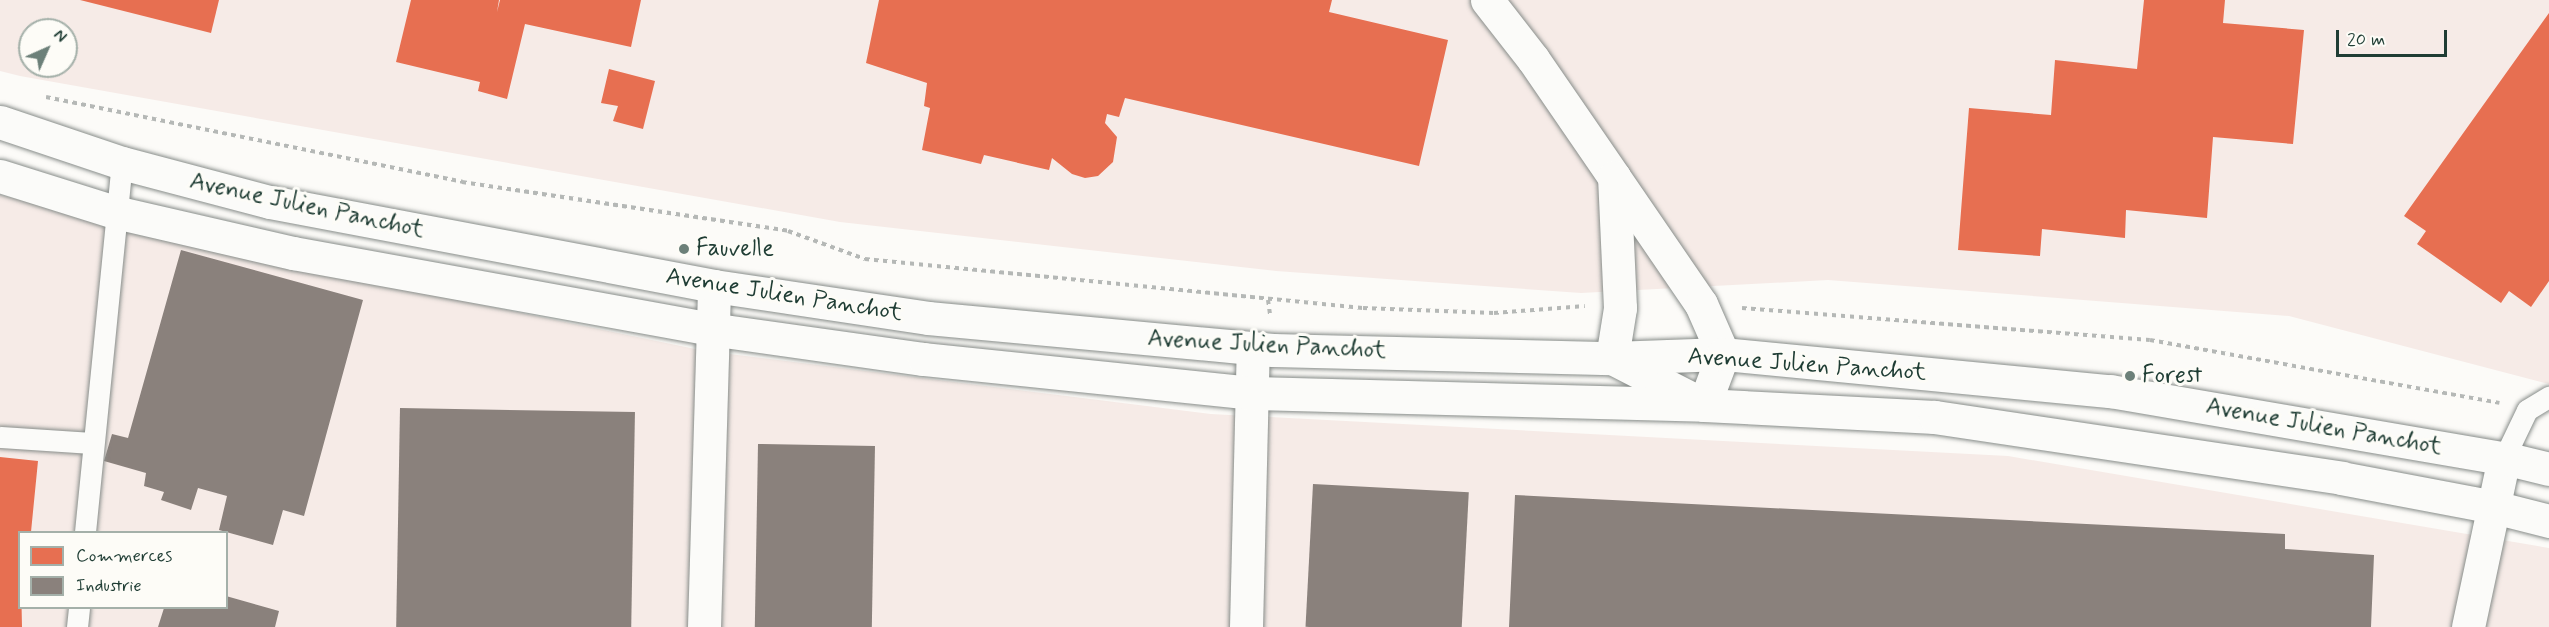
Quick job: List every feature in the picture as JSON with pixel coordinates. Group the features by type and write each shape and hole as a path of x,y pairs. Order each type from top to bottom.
{"main road":[{"path":"1487,0 1614,177 1701,304 1723,354 1704,405 1612,358 1620,308 1614,177"},
{"name":"Avenue Julien Panchot","path":"0,122 34,131 122,163 270,202 714,286 928,318 1253,348 1612,358 1723,354 2110,391 2504,458 2549,469"},
{"name":"Avenue Julien Panchot","path":"0,176 115,212 293,253 710,330 924,359 1254,393 1704,405 1935,417 2341,478 2494,507 2549,521"},
{"path":"704,627 710,330 714,286"},
{"path":"1246,627 1254,393 1253,348"},
{"path":"2468,627 2504,458"}],"lane":[{"path":"0,135 10,138 34,131"},
{"path":"85,531 115,212 122,163"},
{"path":"2504,458 2527,410 2549,397"},
{"path":"0,437 93,443"},
{"path":"77,627 79,609"}],"path":[{"path":"35,95 462,182 788,231 865,259 1363,308 1494,313 1589,306"},
{"path":"1737,308 2150,340 2394,382 2527,410"}],"shaded area":[{"path":"0,0 2549,0 2549,384 2289,316 1828,280 1581,293 1276,271 840,222 31,78 78,78 78,18 18,18 18,76 0,71"},
{"path":"0,195 424,293 705,351 1211,414 2008,456 2549,548 2549,627 0,627"}],"building: Commerces":[{"path":"80,0 219,0 211,33"},
{"path":"411,0 499,0 497,12 500,0 641,0 631,47 525,24 507,99 478,91 480,82 396,62"},
{"path":"879,0 1332,0 1329,12 1448,40 1419,166 1125,98 1119,117 1107,114 1105,123 1117,137 1113,162 1098,176 1085,178 1072,174 1052,158 1049,170 984,155 981,164 922,150 930,108 924,106 927,83 866,63"},
{"path":"2144,0 2225,0 2223,23 2304,30 2293,144 2213,137 2207,218 2126,210 2125,238 2042,229 2040,256 1958,250 1969,108 2051,115 2055,60 2137,69"},
{"path":"2549,13 2549,281 2531,307 2509,291 2501,303 2417,244 2426,231 2404,216"},
{"path":"609,69 655,81 643,129 613,121 618,106 601,103"},
{"path":"0,457 38,461 31,531 18,531 18,609 22,609 22,627 0,627"}],"building: Industrie":[{"path":"181,250 363,300 304,516 283,510 273,545 219,530 227,496 198,488 191,510 161,500 164,492 144,486 146,473 104,461 112,434 128,438"},
{"path":"400,408 635,412 631,627 396,627"},
{"path":"758,444 875,446 872,627 755,627"},
{"path":"1313,484 1469,492 1462,627 1306,627"},
{"path":"1515,495 2285,534 2285,549 2374,555 2371,627 1509,627"},
{"path":"228,597 279,611 275,627 158,627 164,609 228,609"}],"place":[{"name":"Fauvelle","path":"684,249"},
{"name":"Forest","path":"2130,376"}]}
